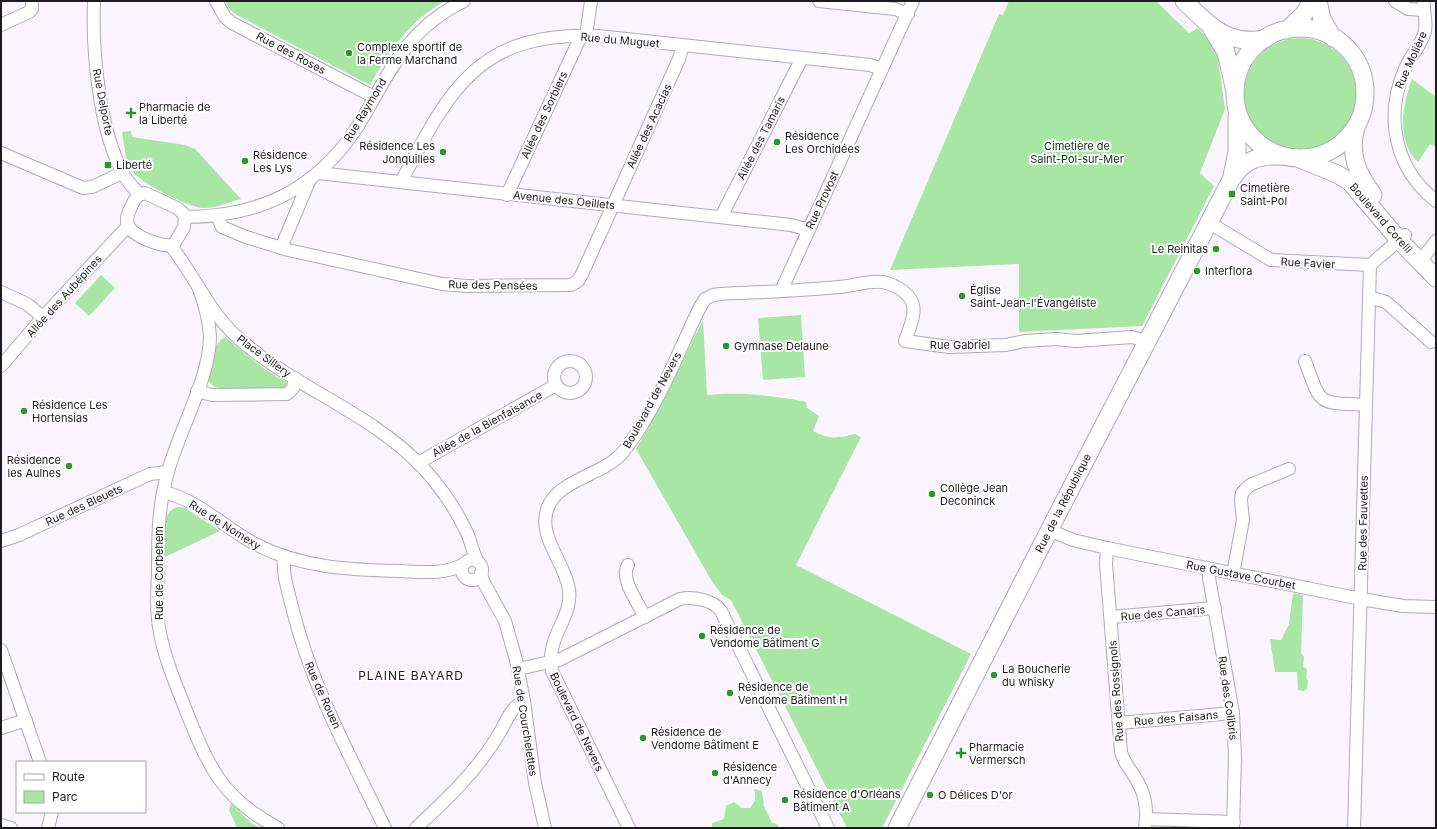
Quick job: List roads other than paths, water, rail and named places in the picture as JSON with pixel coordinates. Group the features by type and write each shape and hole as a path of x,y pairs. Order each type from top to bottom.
{"street":[{"path":"1,25 30,12 32,9 32,1"},
{"name":"Rue Delporte","path":"94,1 95,55 102,108 108,132 122,173 140,195"},
{"name":"Rue des Roses","path":"216,1 225,17 232,23 374,97"},
{"name":"Rue Raymond","path":"185,217 216,216 237,212 270,201 314,176 332,160 349,139 392,65 412,39 439,16 464,1"},
{"name":"Allée des Sorbiers","path":"507,194 584,36 591,1"},
{"path":"818,1 893,9 908,14"},
{"name":"Rue Provost","path":"781,291 914,1"},
{"path":"1184,1 1211,27 1226,52 1242,121 1252,136 1266,148 1290,157 1314,157 1331,150 1346,139 1357,124 1364,100 1362,76 1351,54 1333,38 1322,19 1318,1"},
{"path":"1211,27 1238,40 1253,41 1265,39 1287,30 1304,14 1312,1"},
{"path":"1395,1 1408,9 1424,6"},
{"name":"Rue Molière","path":"1424,6 1425,33 1400,81 1395,105 1394,127 1400,153 1412,176 1421,188 1436,201"},
{"path":"1287,30 1311,30 1333,38"},
{"name":"Rue du Muguet","path":"401,182 425,137 450,98 479,67 503,51 525,43 548,38 584,36 870,65 882,69"},
{"path":"1236,100 1238,76 1244,62 1253,49 1265,39"},
{"name":"Allée des Acacias","path":"612,205 679,59 683,46"},
{"name":"Allée des Tamaris","path":"721,218 802,58"},
{"name":"Rue de la République","path":"1231,180 1237,152 1236,100"},
{"name":"Boulevard Corelli","path":"1357,124 1353,149 1356,166 1402,238"},
{"path":"1,153 83,188 92,187 122,173"},
{"name":"Rue de la République","path":"897,828 1146,341 1231,180 1239,168 1251,160 1266,156 1290,157"},
{"name":"Boulevard Corelli","path":"1290,157 1333,172 1350,182 1402,238 1427,261 1436,278"},
{"path":"281,248 314,176"},
{"name":"Avenue des Oeillets","path":"314,176 401,182 612,205 796,226 809,230"},
{"path":"147,194 172,205 180,209 185,217 185,224 179,239 171,246 158,244 134,232 128,226 128,214 134,200 140,195 147,194"},
{"name":"Rue des Pensées","path":"216,216 220,225 225,229 281,248 361,268 449,285 569,285 581,277 612,205"},
{"name":"Rue Favier","path":"1208,222 1271,260 1370,265"},
{"name":"Allée des Aubépines","path":"1,366 43,317 128,226"},
{"path":"1370,265 1402,238"},
{"path":"1427,261 1436,241"},
{"name":"Place Sillery","path":"171,246 214,312 235,335 263,358 295,378 291,391 285,394 212,396 197,391"},
{"name":"Rue des Fauvettes","path":"1354,828 1370,265"},
{"name":"Rue Gabriel","path":"708,297 720,294 843,287 859,282 888,284 903,291 912,302 913,314 906,341 929,346 949,347 1006,345 1025,341 1056,339 1076,341 1132,337 1146,341"},
{"name":"Rue de Corbehem","path":"198,286 207,315 210,335 207,358 197,391 168,472 163,492 158,526 157,608 161,638 176,685 203,754 217,777 239,802 278,828"},
{"path":"1,292 27,304 43,317"},
{"name":"Boulevard de Nevers","path":"629,828 556,682 550,663 552,644 567,609 570,594 568,583 547,531 545,519 548,506 561,490 612,463 623,452 666,379 698,311 708,297"},
{"path":"1369,297 1386,302 1431,342"},
{"path":"1304,361 1317,393 1323,400 1329,402 1366,405"},
{"path":"295,378 372,426 418,463 442,492 457,514 467,533 477,561 481,566 481,573 475,579 469,579 462,573 464,564 470,560 477,561"},
{"name":"Allée de la Bienfaisance","path":"418,463 556,385"},
{"path":"1233,574 1243,520 1241,500 1242,493 1250,485 1289,469"},
{"name":"Rue des Bleuets","path":"1,541 19,536 150,474 168,472"},
{"name":"Rue de Nomexy","path":"163,492 183,498 250,541 284,556 312,564 339,569 431,572 452,570 464,564"},
{"name":"Rue Gustave Courbet","path":"1049,530 1073,540 1233,574 1403,606 1436,607"},
{"name":"Rue des Rossignols","path":"1107,548 1105,560 1122,755 1143,791 1146,804 1145,823"},
{"name":"Rue de Rouen","path":"284,556 288,592 308,661 323,699 384,828"},
{"path":"628,565 625,571 626,579 645,617"},
{"name":"Rue des Colibris","path":"1209,569 1209,578 1233,713 1235,757 1233,825"},
{"name":"Rue de Nomexy","path":"431,572 469,579"},
{"name":"Rue de Courchelettes","path":"481,573 482,581 505,621 518,669 524,701 534,778 545,828"},
{"path":"518,669 550,663 687,598 718,606 785,738 828,828"},
{"name":"Rue des Canaris","path":"1111,617 1215,608"},
{"path":"1,650 40,761"},
{"path":"416,828 467,778 492,746 513,709 524,701"},
{"name":"Rue des Faisans","path":"1119,723 1233,713"},
{"path":"1,728 26,720"},
{"path":"48,828 52,813"},
{"path":"1145,823 1233,825"},
{"path":"1,825 11,828"}],"place":[{"name":"Complexe sportif de la Ferme Marchand","path":"349,53"},
{"name":"Pharmacie de la Liberté","path":"131,113"},
{"name":"Résidence Les Orchidées","path":"777,142"},
{"name":"Résidence Les Jonquilles","path":"443,152"},
{"name":"Résidence Les Lys","path":"245,161"},
{"name":"Liberté","path":"108,165"},
{"name":"Cimetière Saint-Pol","path":"1232,194"},
{"name":"Le Reinitas","path":"1216,249"},
{"name":"Interflora","path":"1197,271"},
{"name":"Église Saint-Jean-l'Évangéliste","path":"962,296"},
{"name":"Gymnase Delaune","path":"726,346"},
{"name":"Résidence Les Hortensias","path":"24,411"},
{"name":"Résidence les Aulnes","path":"69,466"},
{"name":"Collège Jean Deconinck","path":"932,494"},
{"name":"Résidence de Vendome Bâtiment G","path":"702,636"},
{"name":"La Boucherie du whisky","path":"994,675"},
{"name":"Résidence de Vendome Bâtiment H","path":"730,693"},
{"name":"Résidence de Vendome Bâtiment E","path":"643,738"},
{"name":"Pharmacie Vermersch","path":"961,753"},
{"name":"Résidence d'Annecy","path":"715,773"},
{"name":"O Délices D'or","path":"930,795"},
{"name":"Résidence d'Orléans Bâtiment A","path":"785,800"}],"district":[{"name":"PLAINE BAYARD","path":"411,676"}],"park label":[{"name":"Cimetière de Saint-Pol-sur-Mer","path":"1077,152"}]}
